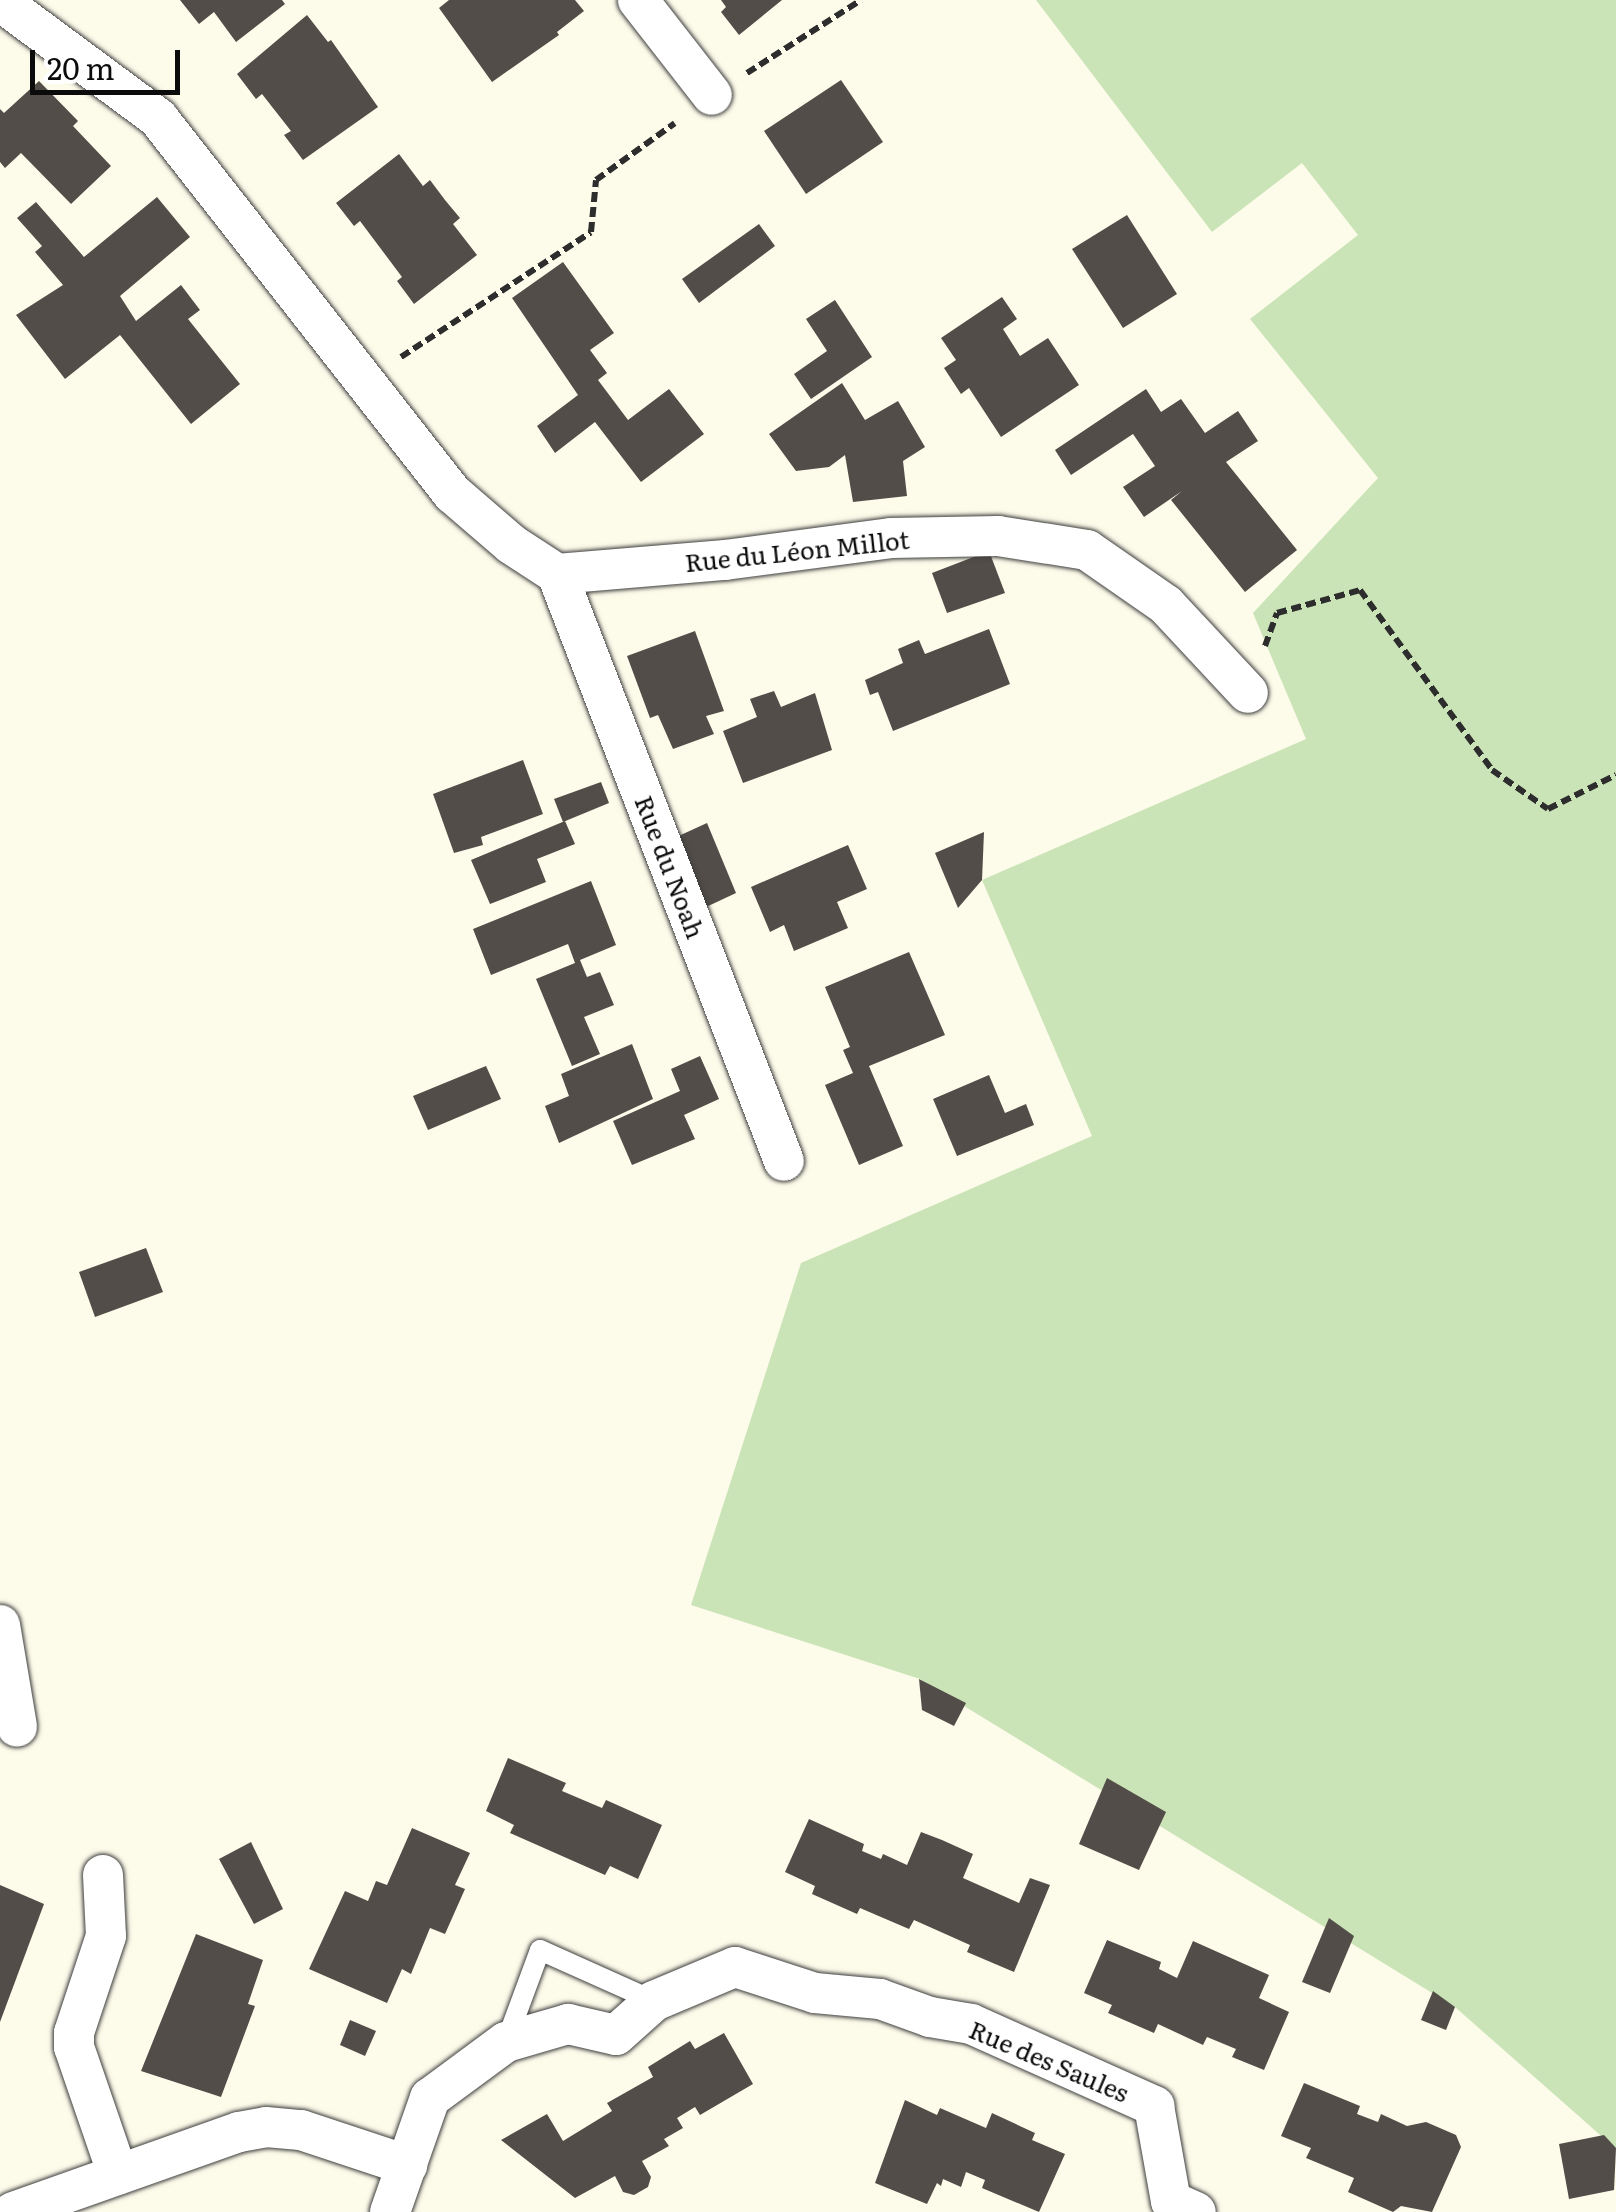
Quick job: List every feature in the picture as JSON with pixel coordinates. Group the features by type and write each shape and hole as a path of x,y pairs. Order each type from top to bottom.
{"street":[{"path":"638,0 712,96"},
{"path":"0,1 158,118 282,270 362,383 452,493 511,544 557,574"},
{"name":"Rue du Léon Millot","path":"557,574 725,560 891,538 998,536 1087,550 1166,606 1248,693"},
{"name":"Rue du Noah","path":"557,574 784,1160"},
{"path":"0,1625 17,1727"},
{"path":"103,1876 106,1936 74,2033 74,2047 118,2175"},
{"name":"Rue des Saules","path":"407,2165 430,2098 506,2042 568,2024 616,2034 654,2001 735,1966 814,1994 880,1999 930,2017 971,2024 1154,2106 1177,2208"},
{"path":"13,2212 239,2132 266,2127 301,2130 407,2165 390,2212"}],"lane":[{"path":"506,2042 540,1950 654,2001"}],"path":[{"path":"362,383 591,232 596,180 712,96 861,0"},
{"path":"1248,693 1277,613 1360,590 1492,770 1548,808 1616,775"}],"green space":[{"path":"1036,0 1616,0 1616,2149 1455,2007 920,1679 691,1605 801,1263 1092,1136 982,880 1306,739 1253,613 1378,478 1250,319 1358,235 1302,163 1212,232"}],"building":[{"path":"180,0 282,0 285,4 236,42 214,12 199,24"},
{"path":"449,0 575,0 584,11 557,32 559,35 492,82 439,8"},
{"path":"721,0 782,0 739,35 721,12 726,7"},
{"path":"307,15 328,42 331,40 378,107 303,160 284,135 291,131 262,94 256,99 237,74"},
{"path":"841,80 883,142 806,194 764,131"},
{"path":"39,81 78,121 73,126 111,166 71,204 21,153 5,168 0,162 0,109 4,113"},
{"path":"399,154 423,186 430,180 460,218 453,224 477,255 414,304 397,281 402,277 360,221 354,226 336,203"},
{"path":"157,197 190,237 120,296 136,321 181,285 200,310 188,319 240,384 191,424 120,335 65,379 16,315 63,285 35,252 42,246 17,218 36,202 84,257"},
{"path":"1127,215 1177,294 1123,328 1072,249"},
{"path":"759,224 775,246 699,303 682,279"},
{"path":"563,262 614,333 590,350 607,373 598,380 628,420 669,389 704,434 641,482 595,422 555,453 537,426 578,395 512,298"},
{"path":"1002,297 1017,319 1003,329 1020,356 1048,338 1079,385 1001,437 969,388 961,394 944,368 956,360 941,338"},
{"path":"835,300 872,357 811,399 794,374 827,351 806,319"},
{"path":"842,383 865,420 898,401 925,447 903,461 907,496 853,502 845,455 829,467 796,471 769,434"},
{"path":"1146,389 1161,412 1181,399 1205,433 1238,411 1258,441 1226,462 1297,550 1245,592 1171,500 1182,491 1144,517 1123,487 1155,466 1133,434 1071,475 1055,450"},
{"path":"989,551 1005,593 947,613 932,573"},
{"path":"989,629 1010,684 893,731 878,692 870,695 865,680 903,663 898,649 919,640 925,654"},
{"path":"695,631 724,711 706,716 714,734 673,749 658,715 650,718 627,656"},
{"path":"774,691 781,707 815,693 832,750 743,783 723,731 757,717 750,699"},
{"path":"523,760 543,814 481,837 483,845 454,853 433,794"},
{"path":"601,782 609,803 563,822 554,799"},
{"path":"565,821 575,844 537,859 546,882 490,904 471,860"},
{"path":"707,823 736,893 704,908 672,839"},
{"path":"984,832 982,880 958,908 935,853"},
{"path":"848,845 867,889 837,902 848,928 794,951 784,925 770,932 751,887"},
{"path":"591,881 616,945 580,960 587,977 600,972 614,1005 584,1017 600,1054 572,1066 536,979 575,963 568,944 491,975 473,929"},
{"path":"909,952 945,1035 869,1066 903,1146 859,1165 825,1085 853,1073 843,1050 850,1047 825,987"},
{"path":"632,1044 653,1099 559,1143 545,1106 569,1096 561,1074"},
{"path":"700,1056 719,1099 684,1115 695,1139 632,1165 613,1121 680,1091 671,1069"},
{"path":"486,1066 501,1099 428,1130 413,1096"},
{"path":"989,1075 1005,1113 1026,1104 1034,1125 957,1156 933,1099"},
{"path":"146,1248 163,1292 95,1317 79,1272"},
{"path":"919,1679 966,1703 954,1726 922,1710"},
{"path":"508,1758 566,1783 562,1791 602,1808 606,1800 662,1825 638,1879 610,1866 605,1875 510,1833 514,1825 486,1811"},
{"path":"1107,1778 1166,1812 1139,1870 1079,1844"},
{"path":"809,1819 864,1844 862,1851 881,1859 883,1854 907,1865 921,1832 942,1840 973,1854 963,1878 1019,1903 1030,1878 1050,1885 1014,1972 967,1952 970,1945 914,1920 909,1929 860,1908 857,1914 812,1894 815,1886 785,1872"},
{"path":"412,1828 470,1853 455,1885 465,1889 445,1934 430,1928 411,1974 402,1969 387,2003 309,1969 345,1891 368,1901 376,1881 387,1885"},
{"path":"251,1842 283,1909 254,1924 219,1859"},
{"path":"0,1885 44,1904 0,2022"},
{"path":"1329,1918 1354,1936 1330,1993 1302,1982"},
{"path":"196,1934 263,1960 248,2004 255,2006 221,2097 141,2071"},
{"path":"1107,1940 1161,1962 1159,1969 1177,1978 1193,1941 1269,1975 1259,1998 1289,2012 1264,2070 1232,2057 1236,2049 1207,2037 1203,2045 1158,2024 1154,2033 1108,2013 1112,2005 1084,1993"},
{"path":"1433,1991 1455,2007 1446,2030 1421,2020"},
{"path":"350,2020 376,2031 365,2056 340,2045"},
{"path":"724,2033 753,2084 700,2115 695,2107 677,2118 683,2128 664,2139 669,2146 642,2161 651,2177 648,2187 634,2195 623,2192 615,2176 575,2198 501,2140 547,2114 563,2141 612,2111 607,2103 653,2077 648,2067 690,2041 695,2049"},
{"path":"1304,2083 1360,2106 1357,2114 1378,2122 1381,2114 1407,2126 1426,2122 1456,2135 1461,2147 1432,2212 1401,2206 1393,2212 1348,2192 1354,2178 1306,2158 1311,2148 1281,2136"},
{"path":"905,2100 937,2115 940,2108 986,2128 992,2113 1035,2133 1032,2140 1065,2154 1039,2212 982,2188 985,2180 966,2172 961,2187 943,2179 941,2186 937,2183 927,2204 875,2183"},
{"path":"1604,2135 1616,2148 1614,2190 1569,2199 1559,2144"}]}
